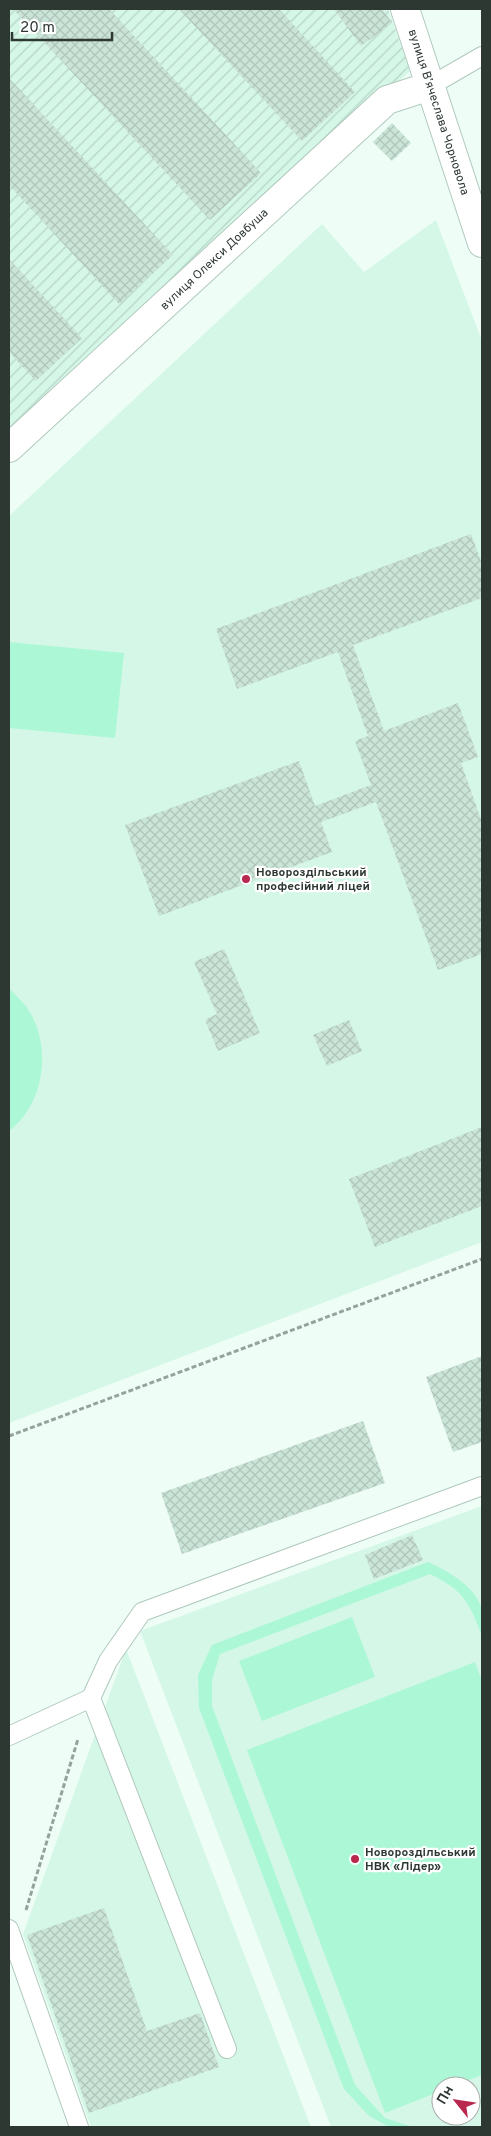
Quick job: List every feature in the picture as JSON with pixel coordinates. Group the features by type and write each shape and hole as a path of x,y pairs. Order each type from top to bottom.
{"street":[{"name":"вулиця Вʼячеслава Чорновола","path":"405,9 482,241"},
{"name":"вулиця Олекси Довбуша","path":"9,448 387,100 430,86"}],"lane":[{"path":"430,86 482,56"},
{"path":"9,1736 91,1698 108,1661 142,1612 482,1486"},
{"path":"91,1698 227,2049"},
{"path":"11,1935 79,2127"}],"path":[{"path":"9,1436 482,1260"},
{"path":"11,1935 91,1698"}],"shaded area":[{"path":"9,9 388,9 410,71 9,433"},
{"name":"Новороздільський професійний ліцей","path":"436,220 482,341 482,1242 9,1423 9,516 322,224 364,272"},
{"name":"Новороздільський НВК «Лідер»","path":"482,1506 482,2127 331,2127 140,1631"},
{"path":"126,1649 311,2127 91,2127 23,1934"}],"green space":[{"path":"9,642 124,653 115,738 9,728"},
{"path":"9,988 25,1005 34,1020 40,1036 42,1054 38,1089 31,1105 9,1131"},
{"path":"428,1562 453,1575 475,1595 480,1603 482,1612 482,1636 473,1614 464,1599 451,1586 430,1574 220,1654 212,1680 212,1706 355,2085 385,2118 413,2127 389,2127 369,2116 344,2089 199,1708 198,1675 212,1645"},
{"path":"352,1617 375,1677 262,1721 239,1661"},
{"path":"475,1662 482,1681 482,2075 431,2076 431,2095 385,2113 247,1750"}],"building":[{"path":"13,9 109,9 261,173 210,220"},
{"path":"179,9 279,9 355,92 302,141"},
{"path":"334,9 382,9 392,23 361,46"},
{"path":"9,78 173,255 119,304 9,185"},
{"path":"392,123 411,143 392,161 373,142"},
{"path":"9,259 82,338 36,381 9,352"},
{"path":"471,534 482,564 482,598 353,645 384,731 458,703 478,757 461,763 482,822 482,954 438,970 376,802 321,822 332,852 159,916 125,825 299,761 315,806 371,785 355,741 368,736 338,652 237,689 216,629"},
{"path":"224,949 260,1033 218,1051 205,1020 217,1014 194,962"},
{"path":"349,1020 362,1051 327,1066 313,1035"},
{"path":"482,1127 482,1206 375,1247 349,1179"},
{"path":"482,1356 482,1442 453,1452 426,1377"},
{"path":"363,1421 385,1483 182,1554 161,1493"},
{"path":"412,1535 423,1560 374,1579 365,1555"},
{"path":"104,1908 147,2031 200,2013 219,2067 89,2113 27,1935"}],"place":[{"name":"Новороздільський професійний ліцей","path":"246,879"},
{"name":"Новороздільський НВК «Лідер»","path":"355,1859"}]}
